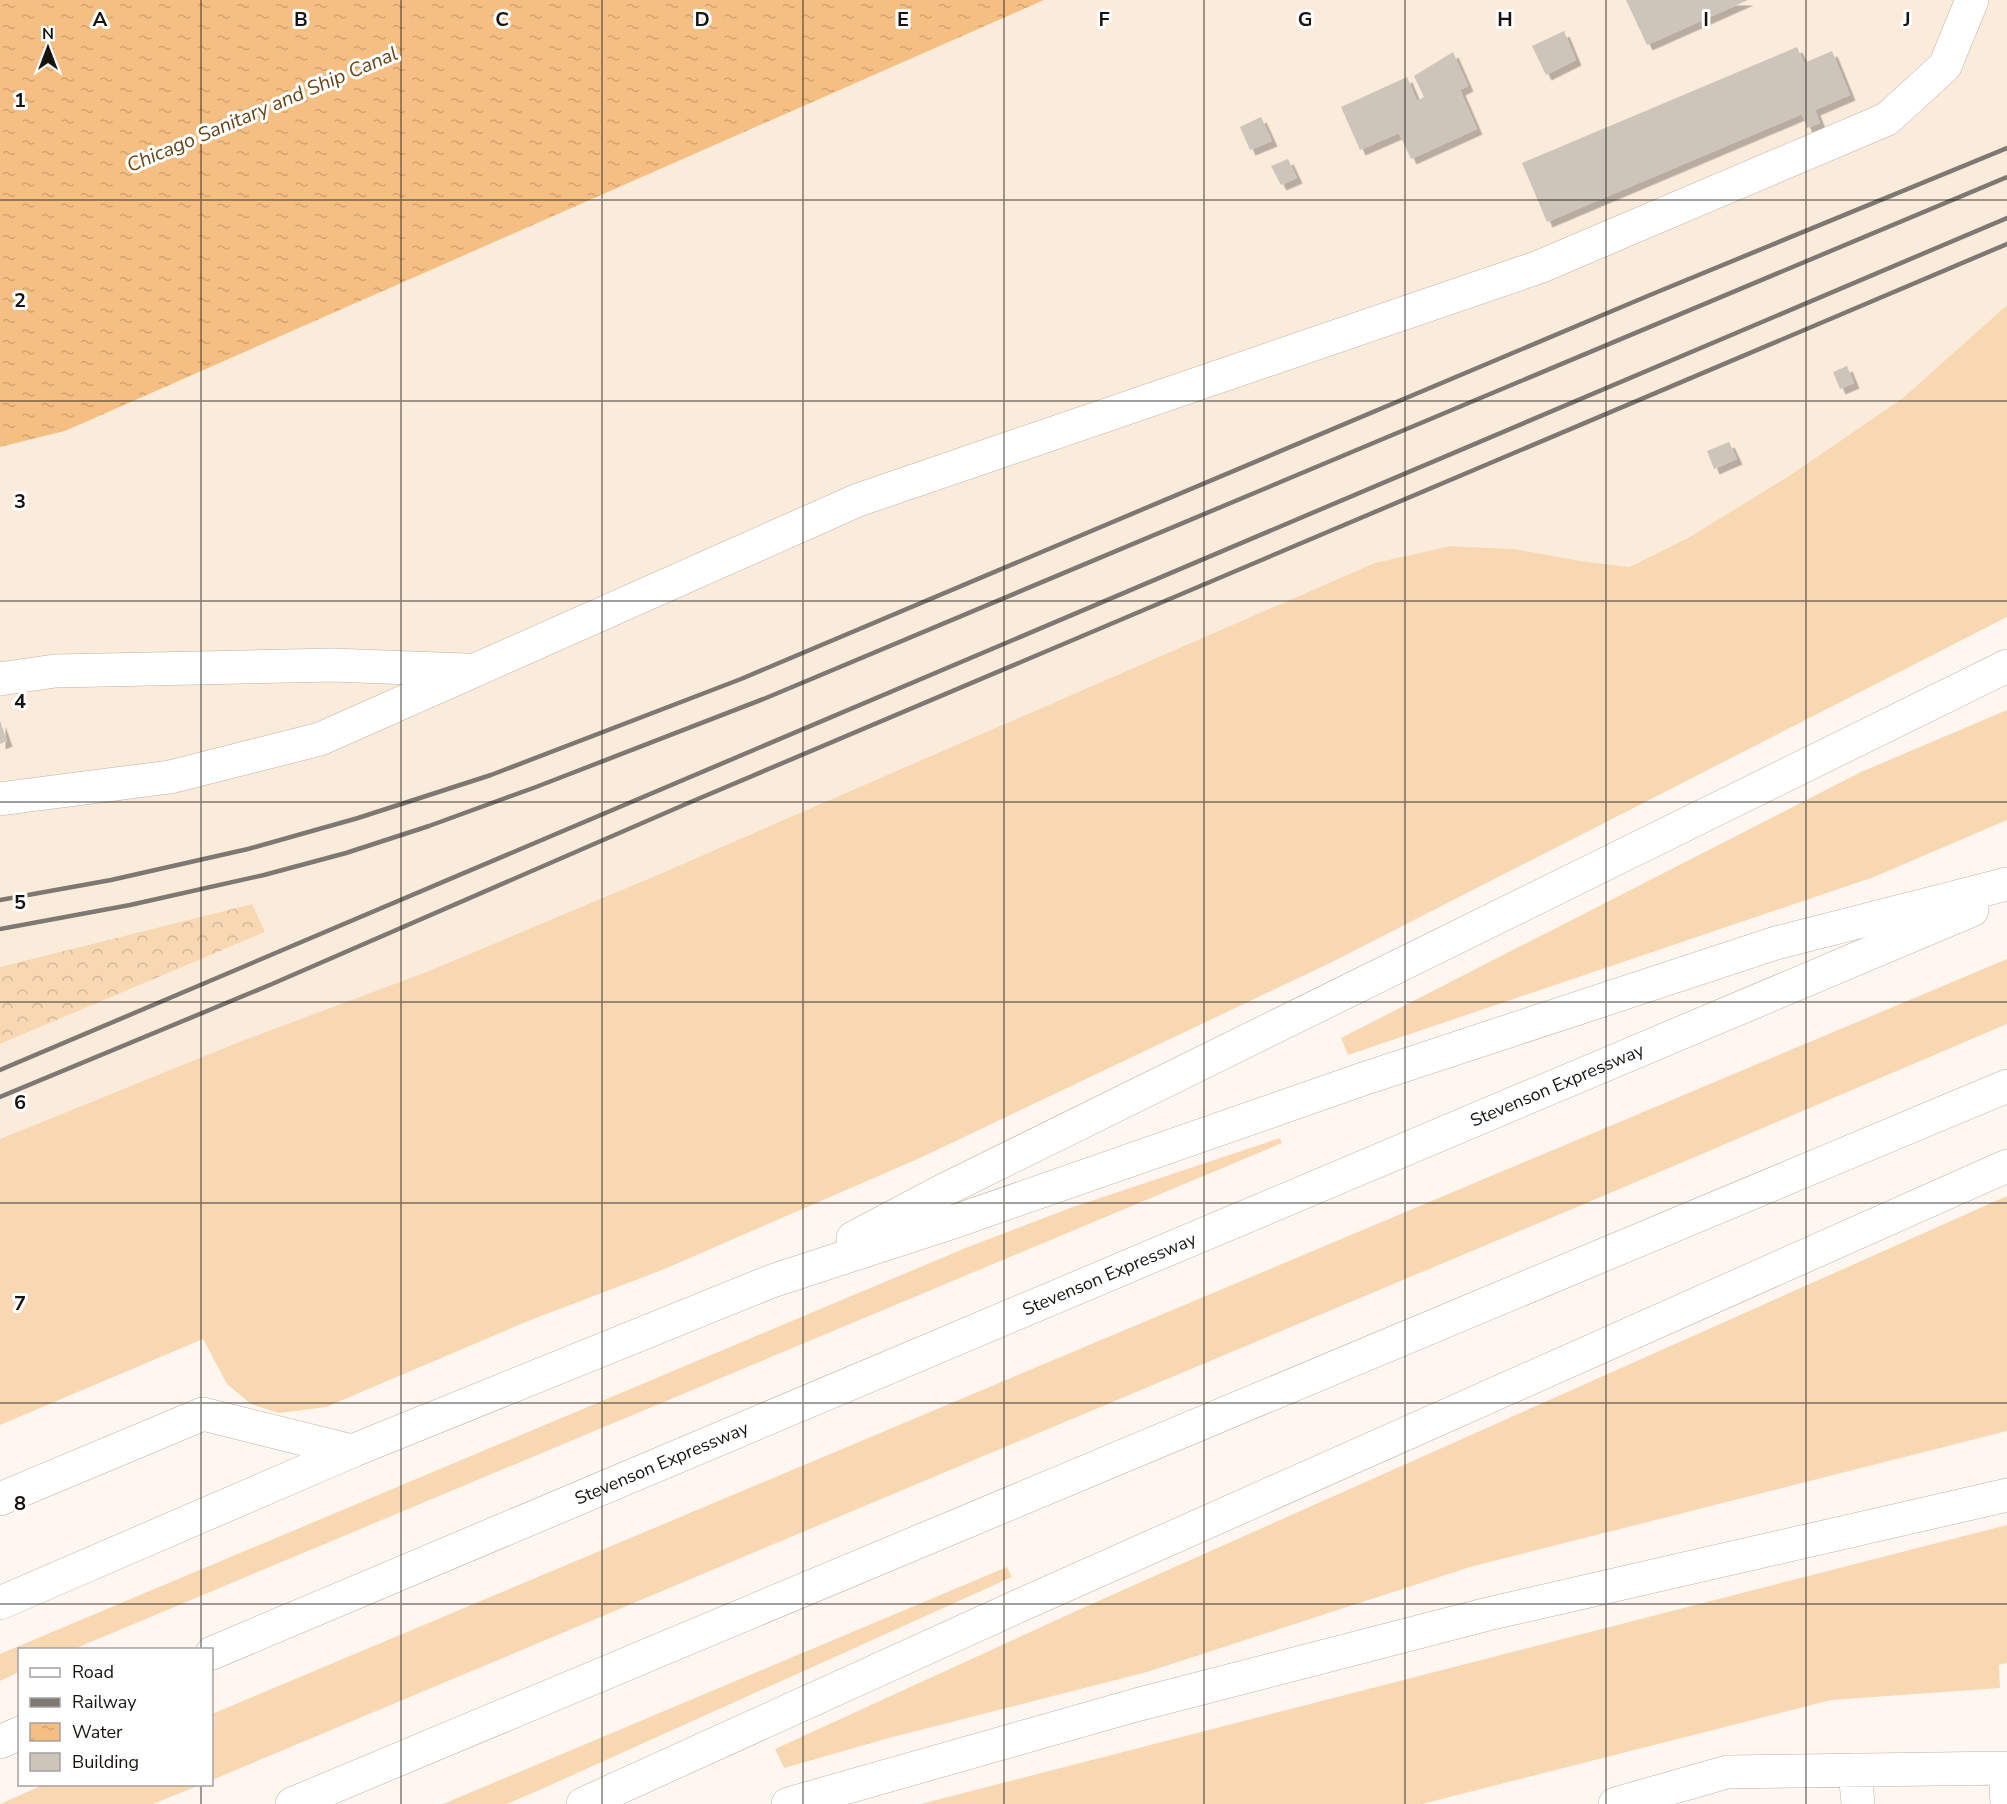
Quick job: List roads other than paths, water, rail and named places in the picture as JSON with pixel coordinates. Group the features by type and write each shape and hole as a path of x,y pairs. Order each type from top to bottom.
{"main road":[{"path":"0,799 170,777 320,738 858,500 1539,267 1887,119 1945,66 1972,0"},
{"path":"0,680 56,671 321,666 473,671"},
{"path":"772,1281 940,1192 2007,666"},
{"path":"0,1603 352,1451 772,1281 956,1221 1360,1080 1776,943 2007,884"},
{"name":"Stevenson Expressway","path":"213,1653 2007,895"},
{"path":"292,1804 2007,1086"},
{"path":"583,1804 1056,1590 2007,1166"},
{"path":"0,1498 203,1414 352,1451"},
{"path":"788,1804 1136,1705 1488,1614 2007,1495"},
{"path":"0,1742 18,1734"},
{"path":"1615,1804 1727,1772 2006,1768 2007,1804"},
{"path":"1855,1770 1858,1804"}],"water":[{"name":"Chicago Sanitary and Ship Canal","path":"0,0 1044,0 65,431 0,447"}],"railway":[{"path":"0,900 111,880 248,849 358,818 491,775 741,679 1650,295 2007,148"},
{"path":"0,929 130,905 264,875 346,853 536,787 766,698 2007,177"},
{"path":"0,1070 2007,218"},
{"path":"0,1097 272,984 686,804 2007,244"}]}
